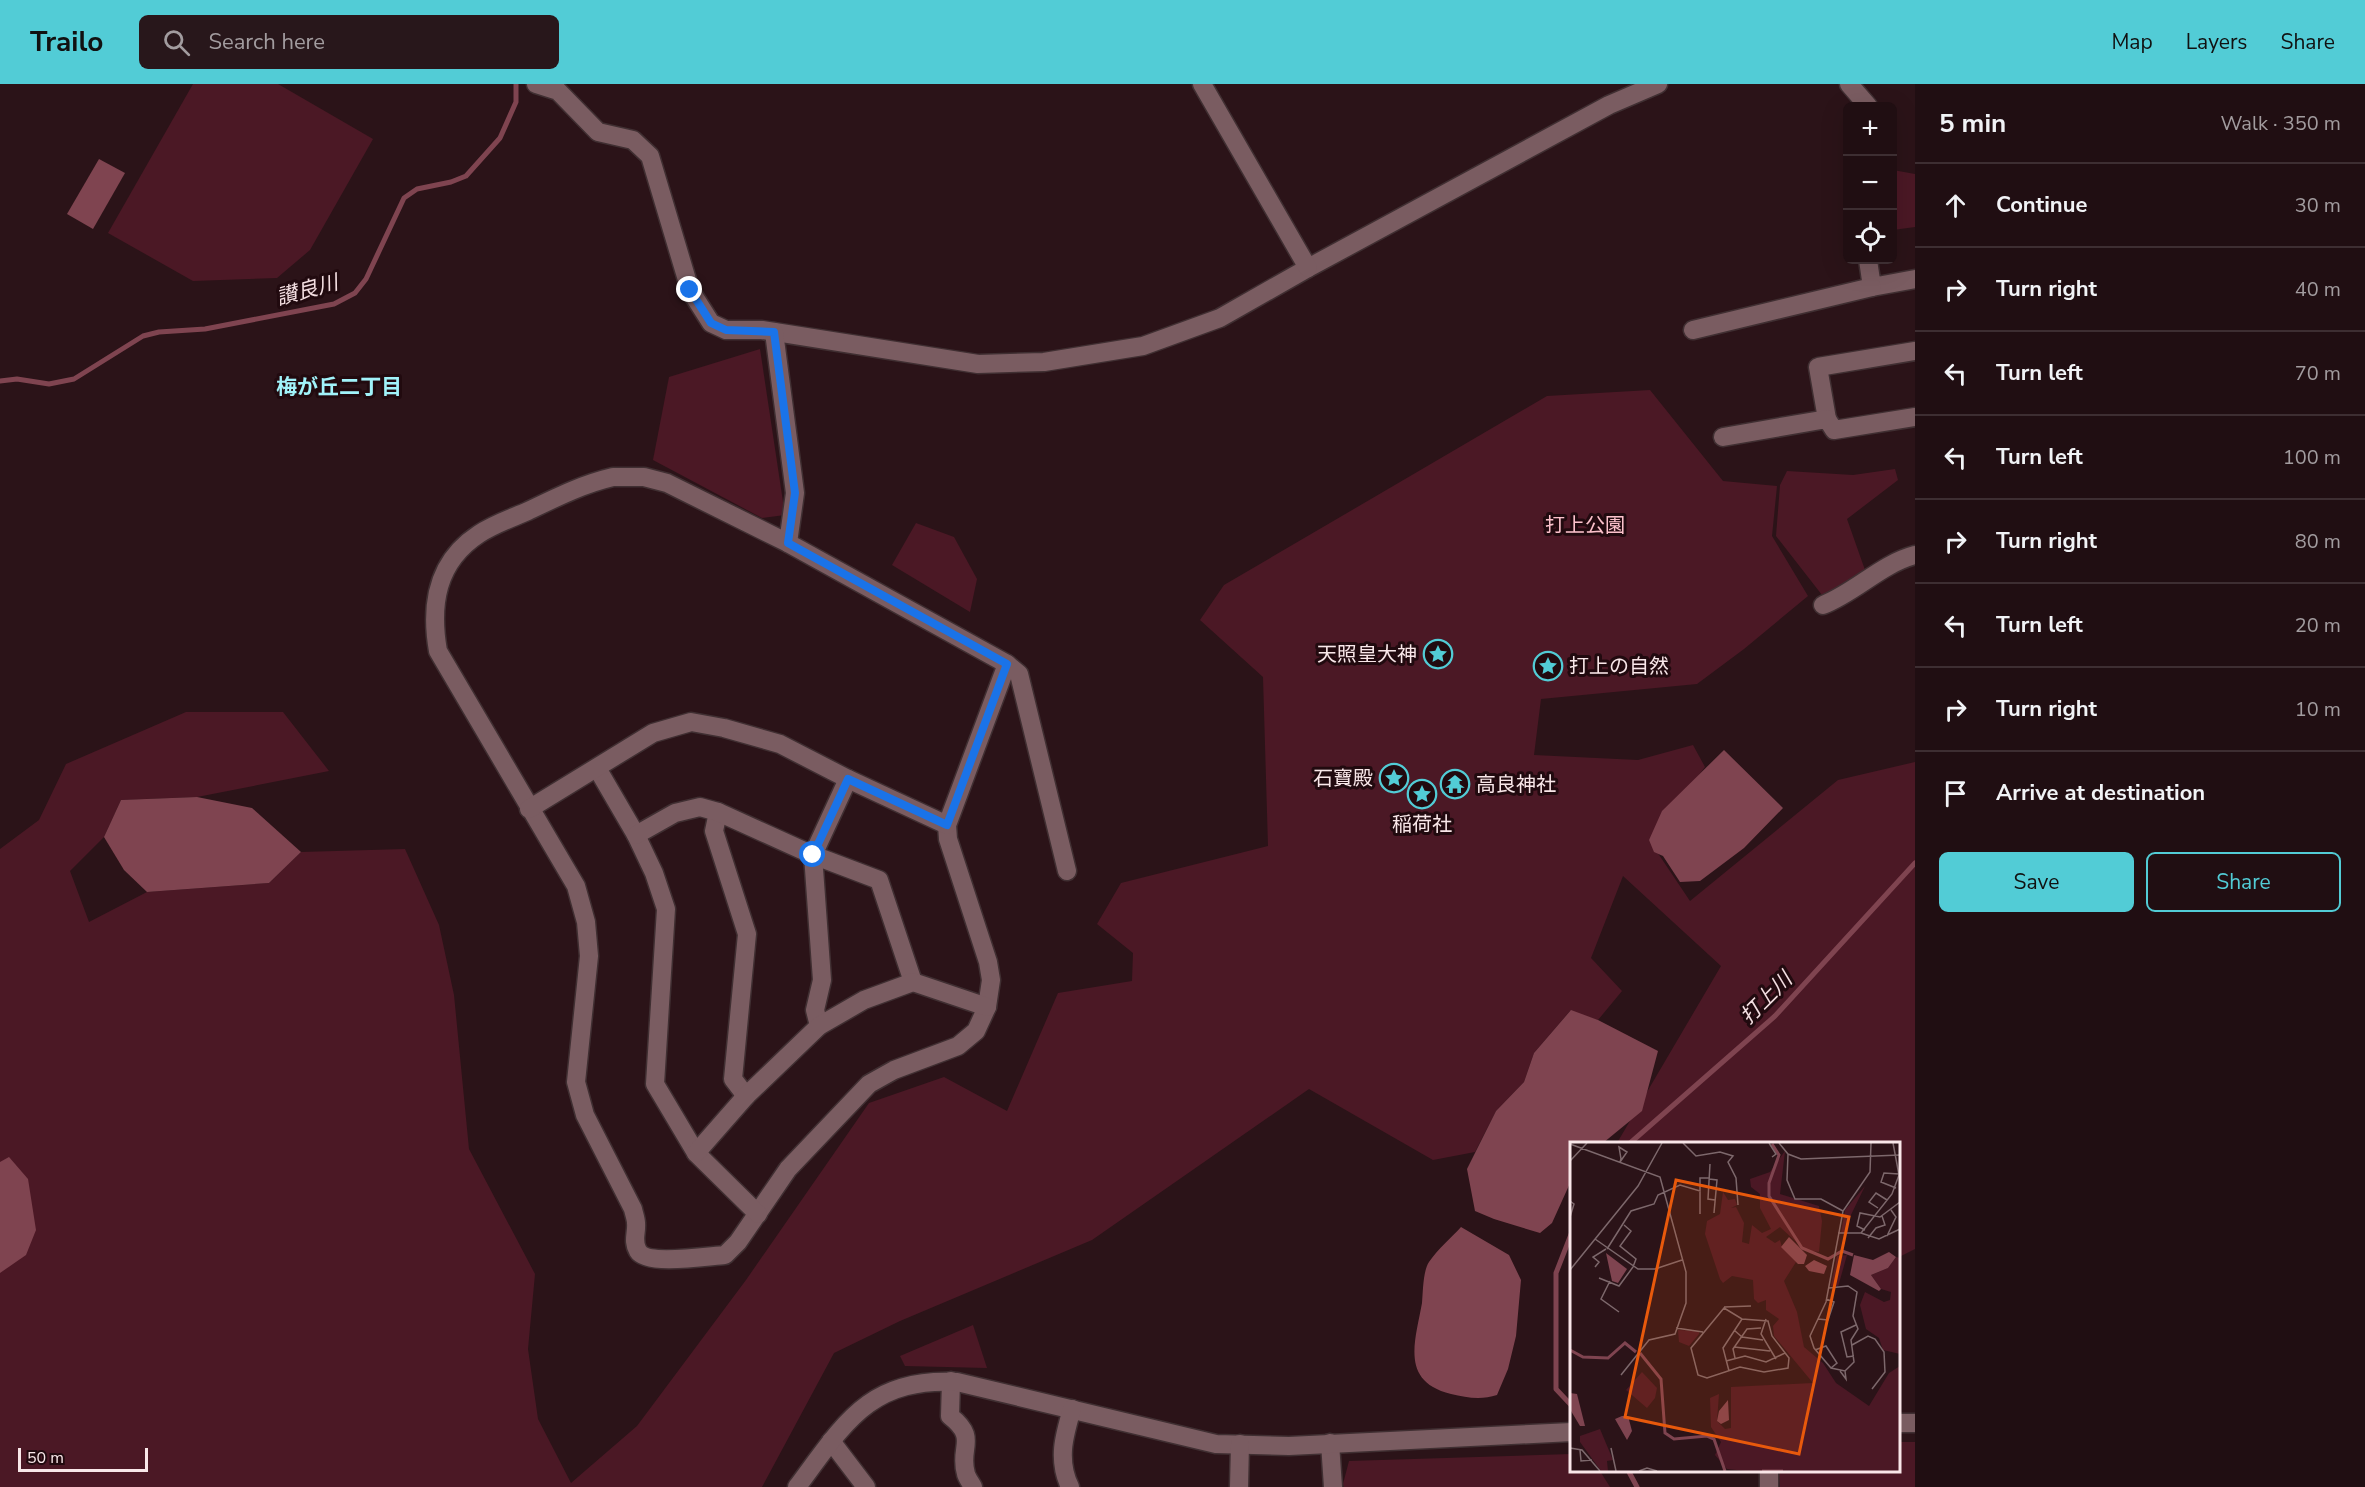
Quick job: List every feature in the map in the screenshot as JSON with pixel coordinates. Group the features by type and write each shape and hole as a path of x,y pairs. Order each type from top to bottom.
{"street":[{"path":"536,84 558,91 598,132 633,140 650,156 690,290 711,323 726,330 774,332 978,364 1044,362 1143,346 1220,318 1609,105 1658,84"},
{"path":"1202,84 1308,268"},
{"path":"1849,84 1865,102"},
{"path":"1869,264 1872,287"},
{"path":"1693,330 1872,287 1915,279"},
{"path":"774,332 795,493 788,543"},
{"path":"1915,351 1818,367 1827,419 1834,430 1915,417"},
{"path":"1723,437 1827,419"},
{"path":"1007,664 947,825 948,839 988,962 991,980 987,1007 976,1030 958,1046 894,1070 868,1084 788,1169 738,1242 725,1255 647,1258 638,1252 634,1240 636,1222 633,1209 585,1115 576,1082 589,956 586,922 576,886 438,651 434,630 435,601 442,575 456,555 478,534 585,484 613,477 644,477 667,483 788,543 1007,664 1019,674 1067,871"},
{"path":"1823,605 1839,599 1896,561 1915,555"},
{"path":"529,809 653,733 692,722 724,728 780,744 848,779 947,825"},
{"path":"597,768 636,835 654,873 666,909 656,1084 696,1153 758,1214"},
{"path":"819,1026 815,1010 822,980 813,855 848,779"},
{"path":"636,835 675,813 700,807 718,812 813,855 879,880 913,982"},
{"path":"718,812 714,831 747,934 733,1079 746,1096"},
{"path":"696,1153 746,1096 819,1026 864,1000 913,982 987,1007"},
{"path":"797,1487 843,1425 886,1392 933,1381 951,1381 1216,1444 1289,1446 1570,1432"},
{"path":"951,1381 950,1416 963,1427 966,1435 965,1473 973,1487"},
{"path":"1070,1487 1065,1477 1062,1458 1063,1440 1072,1409"},
{"path":"831,1441 866,1487"},
{"path":"1330,1443 1334,1487"},
{"path":"1239,1487 1240,1444"}],"green space":[{"path":"193,84 278,84 373,139 310,250 277,278 193,281 108,233"},
{"path":"1897,171 1915,174 1915,227 1897,229"},
{"path":"760,349 785,515 762,518 653,460 669,377"},
{"name":"打上公園","path":"1650,390 1723,481 1777,486 1772,536 1808,596 1697,684 1541,699 1534,755 1638,760 1693,745 1705,767 1649,840 1690,901 1838,780 1915,762 1915,1249 1900,1256 1900,1142 1618,1142 1721,966 1623,876 1591,958 1622,991 1598,1020 1570,1011 1534,1053 1524,1082 1496,1111 1475,1152 1433,1160 1309,1089 1092,1240 900,1321 834,1353 762,1487 0,1487 0,849 39,820 66,764 186,712 283,712 329,771 197,797 121,800 104,837 70,871 89,922 147,892 269,883 301,852 405,849 439,925 454,995 469,1149 535,1274 528,1349 538,1419 571,1483 637,1426 746,1280 869,1103 944,1077 1007,1111 1058,993 1132,981 1133,953 1097,924 1121,883 1268,846 1263,677 1200,620 1224,585 1547,396"},
{"path":"1895,469 1898,480 1847,519 1865,570 1834,591 1822,595 1776,536 1780,485 1787,471 1853,475"},
{"path":"916,523 954,537 977,579 970,612 892,565"},
{"path":"973,1325 987,1368 905,1366 900,1356"},
{"path":"1900,1442 1915,1442 1915,1487 1780,1487 1779,1472 1900,1472"},
{"path":"1570,1454 1570,1472 1601,1472 1610,1487 1344,1487 1349,1461"}],"shaded area":[{"path":"99,159 125,173 93,229 67,214"},
{"path":"1724,750 1783,808 1744,848 1700,881 1680,882 1663,856 1654,852 1649,840 1662,811"},
{"path":"197,797 252,808 301,852 269,883 147,892 124,870 104,837 121,800"},
{"path":"1571,1010 1598,1020 1658,1051 1642,1111 1604,1142 1570,1142 1570,1183 1552,1223 1540,1233 1475,1211 1467,1169 1496,1111 1524,1082 1534,1053"},
{"path":"9,1157 28,1179 36,1230 26,1255 0,1273 0,1162"},
{"path":"1461,1227 1509,1255 1521,1280 1516,1336 1508,1369 1497,1395 1486,1398 1463,1397 1435,1388 1424,1380 1415,1358 1416,1332 1427,1266"}],"waterway":[{"name":"讃良川","path":"0,381 17,379 49,384 74,379 143,336 159,332 205,329 334,304 355,293 366,279 404,198 417,189 451,182 466,176 500,138 516,102 516,84"},
{"name":"打上川","path":"1631,1142 1775,1016 1915,863"},
{"name":"打上川","path":"1570,1237 1556,1273 1556,1389 1570,1404"},
{"name":"打上川","path":"1629,1472 1637,1487"}],"place":[{"name":"天照皇大神","path":"1438,654"},
{"name":"打上の自然","path":"1548,666"},
{"name":"石寶殿","path":"1394,778"},
{"name":"高良神社","path":"1455,784"},
{"name":"稲荷社","path":"1422,794"}],"district":[{"name":"梅が丘二丁目","path":"339,387"}],"route":[{"path":"690,290 711,323 726,330 774,332 795,493 788,543 1007,664 947,825 848,779 813,855"}]}
